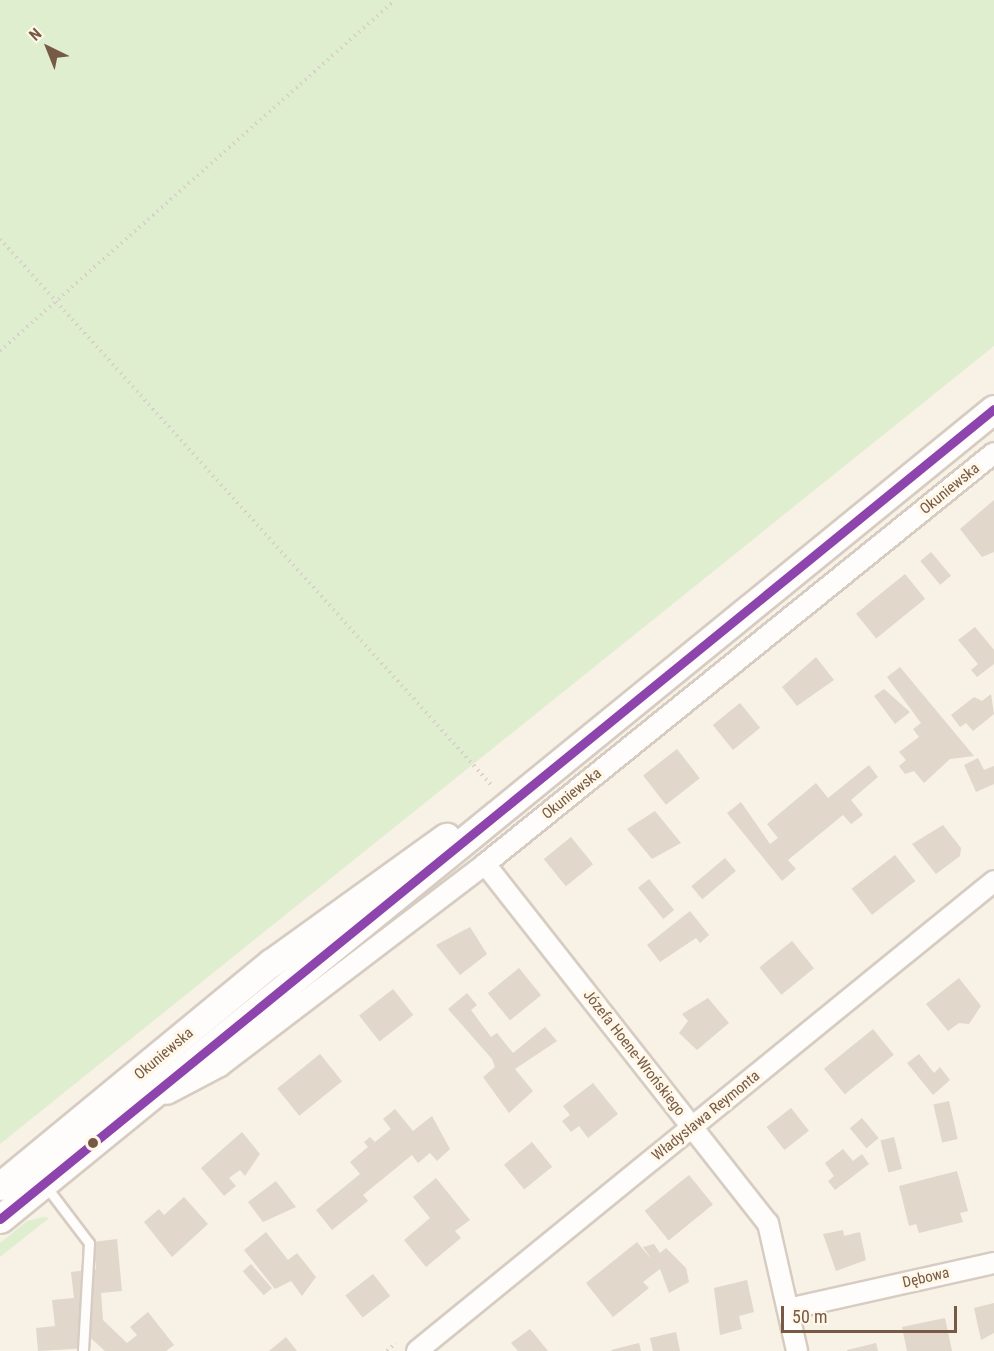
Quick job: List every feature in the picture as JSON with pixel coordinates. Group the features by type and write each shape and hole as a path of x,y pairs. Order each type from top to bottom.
{"main road":[{"name":"Okuniewska","path":"0,1218 470,840 507,802 994,409"},
{"name":"Okuniewska","path":"0,1186 271,963 473,818 507,802"}],"street":[{"name":"Okuniewska","path":"133,1112 220,1066 485,864 994,453"},
{"name":"Józefa Hoene-Wrońskiego","path":"485,864 768,1223 797,1351"},
{"name":"Władysława Reymonta","path":"417,1351 994,880"},
{"name":"Dębowa","path":"788,1309 994,1263"}],"lane":[{"path":"59,1138 46,1164 44,1184 90,1243 83,1351"}],"path":[{"path":"0,351 395,0"},
{"path":"0,239 507,802"}],"green space":[{"path":"0,0 994,0 994,346 0,1144"},
{"path":"43,1217 49,1218 0,1257 0,1243 27,1221"}],"building":[{"path":"994,500 994,552 982,557 960,529"},
{"path":"931,552 951,576 940,585 920,561"},
{"path":"905,574 925,599 876,639 856,614"},
{"path":"975,627 994,650 994,664 977,677 971,670 978,664 958,640"},
{"path":"816,657 834,680 797,706 782,687"},
{"path":"900,667 974,756 950,759 924,783 914,771 905,774 899,766 906,760 899,752 919,737 913,729 921,723 887,677"},
{"path":"884,689 910,712 895,724 874,696"},
{"path":"991,694 994,714 973,731 966,723 960,727 951,715 974,697 982,701"},
{"path":"740,703 760,728 733,750 713,725"},
{"path":"677,749 700,778 666,805 643,775"},
{"path":"978,758 984,770 994,766 994,784 976,792 964,765"},
{"path":"869,765 878,777 851,800 863,815 851,824 843,815 788,860 796,869 782,881 727,813 741,802 770,844 778,838 767,824 816,783 828,798"},
{"path":"655,811 681,843 652,859 627,829"},
{"path":"943,825 961,848 960,856 936,874 912,844"},
{"path":"571,837 593,864 566,886 544,859"},
{"path":"895,855 915,881 872,915 852,889"},
{"path":"725,858 736,871 702,899 691,886"},
{"path":"649,879 674,910 663,919 638,888"},
{"path":"690,911 709,935 700,943 696,938 660,962 647,945"},
{"path":"470,927 487,954 460,975 436,945"},
{"path":"792,941 814,968 781,995 759,967"},
{"path":"519,968 541,995 510,1020 488,993"},
{"path":"959,978 981,1006 969,1024 959,1023 948,1031 926,1004"},
{"path":"393,989 413,1015 379,1041 359,1015"},
{"path":"467,993 477,1005 471,1010 491,1037 497,1033 513,1053 545,1027 557,1041 515,1069 533,1091 509,1113 483,1077 495,1067 492,1059 448,1009"},
{"path":"708,998 729,1023 697,1050 679,1033 688,1021 682,1014"},
{"path":"873,1029 894,1055 845,1094 824,1069"},
{"path":"320,1054 342,1081 299,1116 277,1089"},
{"path":"919,1054 934,1073 940,1067 950,1080 933,1095 907,1063"},
{"path":"593,1083 618,1114 588,1138 579,1126 571,1132 562,1121 570,1115 563,1106"},
{"path":"949,1101 958,1139 942,1143 933,1105"},
{"path":"791,1108 809,1131 784,1150 767,1127"},
{"path":"395,1109 413,1131 432,1116 450,1149 437,1161 430,1153 418,1163 412,1155 363,1195 368,1201 332,1230 316,1210 360,1174 350,1162 368,1147 364,1142 370,1137 375,1142 391,1129 383,1119"},
{"path":"862,1118 879,1138 866,1148 850,1128"},
{"path":"242,1132 260,1154 245,1176 240,1170 229,1178 236,1186 224,1196 201,1168"},
{"path":"894,1137 902,1169 888,1172 880,1140"},
{"path":"532,1142 552,1167 524,1190 504,1165"},
{"path":"843,1149 853,1161 862,1154 869,1164 835,1190 828,1181 834,1176 825,1163"},
{"path":"957,1171 968,1211 960,1213 963,1222 919,1233 916,1224 909,1226 899,1186"},
{"path":"689,1175 713,1205 669,1240 645,1211"},
{"path":"436,1178 470,1220 455,1231 461,1238 426,1267 404,1240 430,1218 413,1197"},
{"path":"276,1181 296,1207 263,1222 248,1202"},
{"path":"184,1197 208,1224 172,1257 144,1222 159,1209 164,1215"},
{"path":"843,1230 844,1236 860,1232 866,1260 836,1271 823,1234"},
{"path":"266,1232 288,1260 297,1253 316,1277 302,1296 291,1281 275,1289 244,1250"},
{"path":"117,1239 122,1291 101,1293 103,1320 127,1343 137,1335 130,1327 148,1312 174,1345 166,1351 105,1351 86,1334 88,1348 38,1351 36,1328 55,1326 52,1300 74,1298 71,1272 96,1269 93,1242"},
{"path":"637,1242 653,1261 643,1247 654,1244 660,1253 666,1248 686,1268 689,1282 669,1293 660,1269 643,1282 649,1288 613,1317 586,1283"},
{"path":"251,1264 272,1288 264,1295 243,1271"},
{"path":"373,1274 390,1296 363,1318 345,1296"},
{"path":"747,1280 754,1312 739,1316 742,1329 720,1335 714,1288"},
{"path":"994,1303 994,1333 981,1340 974,1308"},
{"path":"945,1318 952,1351 907,1351 902,1327"},
{"path":"530,1329 548,1351 518,1351 511,1343"},
{"path":"676,1332 680,1351 653,1351 650,1338"},
{"path":"286,1337 297,1351 269,1351"},
{"path":"639,1343 641,1351 611,1350"},
{"path":"876,1343 878,1351 847,1351 847,1350"}],"transit line":[{"path":"0,1219 994,409"}]}
